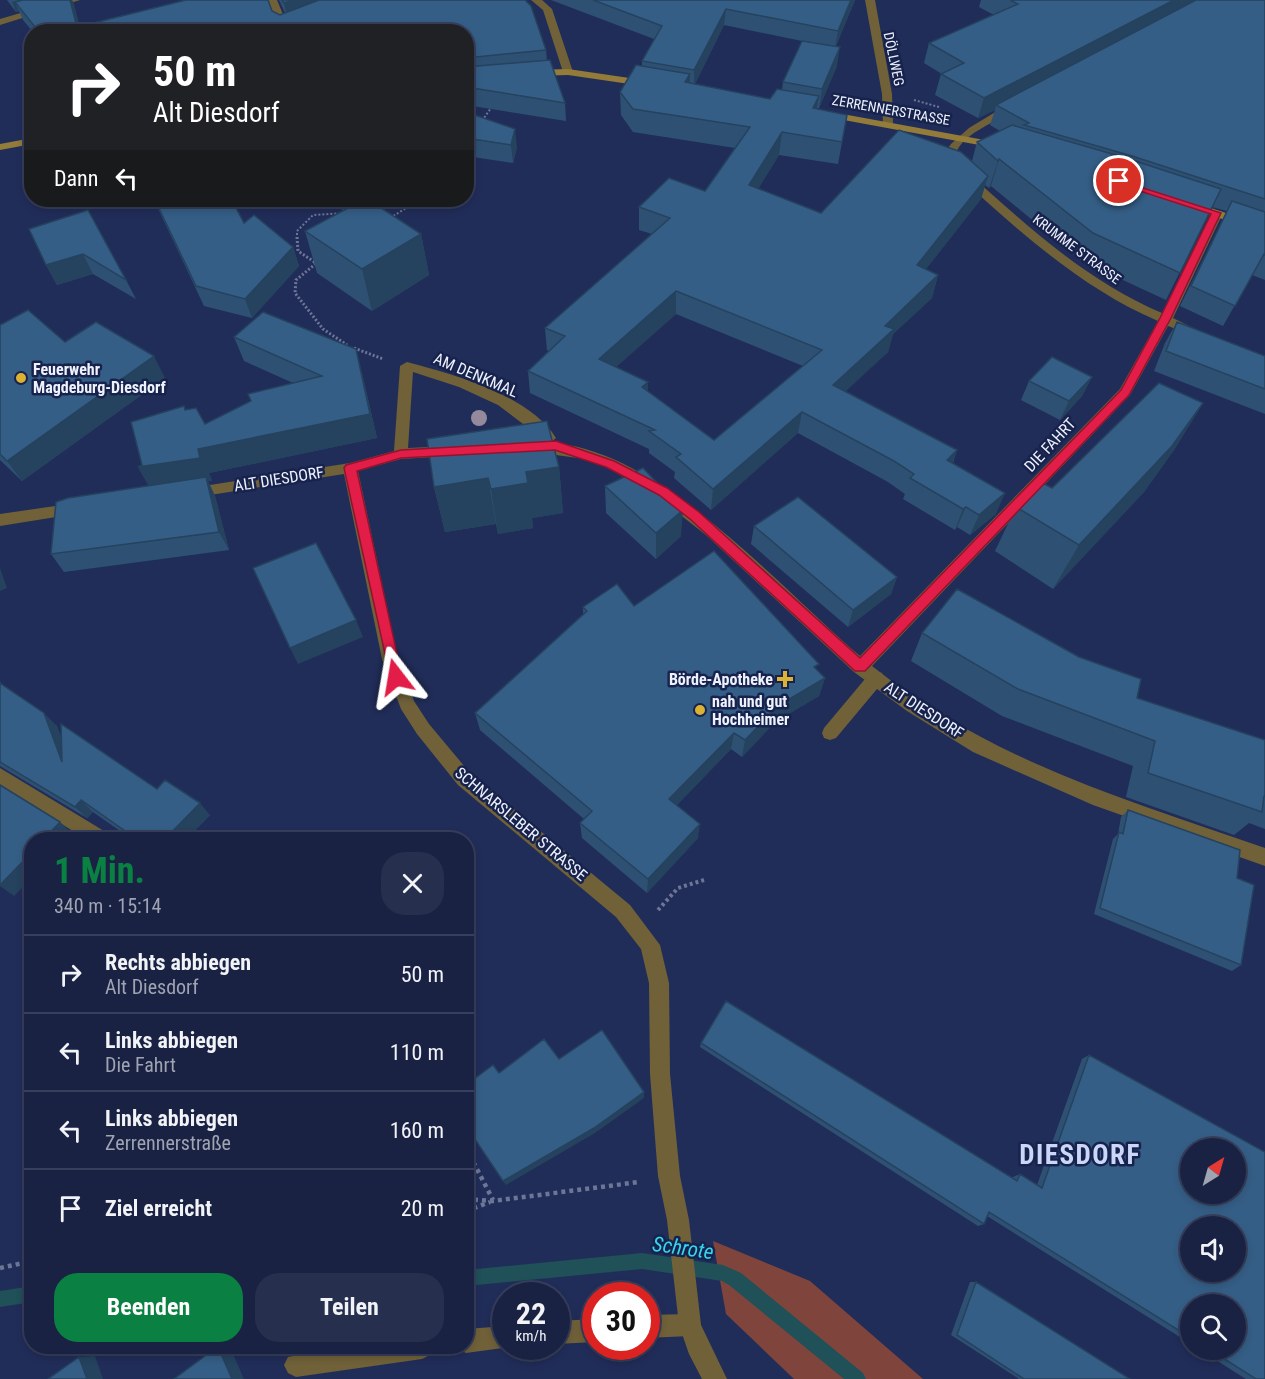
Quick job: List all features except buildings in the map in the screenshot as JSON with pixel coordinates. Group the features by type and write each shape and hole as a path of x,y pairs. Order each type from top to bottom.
{"main road":[{"path":"502,77 568,72 660,86"},
{"name":"ZERRENNERSTRASSE","path":"818,112 965,138 1015,150"},
{"path":"0,147 24,142"},
{"path":"1180,200 1265,230"}],"street":[{"path":"0,22 75,0"},
{"path":"272,0 282,24"},
{"path":"536,0 547,9 568,72"},
{"name":"DÖLLWEG","path":"870,0 887,94 888,124"},
{"path":"294,24 305,20"},
{"path":"965,138 982,123 1022,101"},
{"name":"KRUMME STRASSE","path":"965,138 947,156 957,171 1026,230 1096,284 1129,304 1166,318 1206,338"},
{"name":"DIE FAHRT","path":"860,667 1125,392 1166,318 1217,213"},
{"name":"AM DENKMAL","path":"401,454 407,366 446,378 508,405 535,423 556,446"},
{"name":"ALT DIESDORF","path":"520,447 556,446 610,464 663,492 694,516 860,667 942,725 1046,778 1265,857"},
{"name":"ALT DIESDORF","path":"181,494 350,468 401,454 472,450"},
{"name":"SCHNARSLEBER STRASSE","path":"350,468 390,659 407,704 464,780 597,888 640,929 655,957 659,983 660,1074 669,1176 678,1220 690,1325 697,1346 715,1379"},
{"path":"0,520 88,507"},
{"path":"830,733 876,678"},
{"path":"0,776 91,832"},
{"path":"660,1326 690,1325"},
{"path":"474,1340 492,1338"},
{"path":"296,1365 373,1354"}],"path":[{"path":"478,128 501,92 502,77"},
{"path":"386,221 408,207"},
{"path":"316,263 298,251 297,231 313,215 349,213"},
{"path":"384,214 396,215"},
{"name":"AM DENKMAL","path":"326,257 302,273 294,287 307,312 323,329 343,343 373,357 407,366"},
{"path":"640,929 678,888 704,880"},
{"path":"474,1164 493,1201"},
{"path":"474,1200 493,1201 625,1186 669,1176"},
{"path":"474,1208 493,1201"},
{"path":"0,1268 24,1264"}],"shaded area":[{"path":"713,1241 810,1281 923,1379 794,1379 726,1314"}],"waterway":[{"name":"Schrote","path":"474,1277 642,1261 723,1273 735,1279 857,1379"},
{"name":"Schrote","path":"0,1299 24,1295"}],"place":[{"name":"Feuerwehr Magdeburg-Diesdorf","path":"21,378"},
{"name":"Börde-Apotheke","path":"785,679"},
{"name":"nah und gut Hochheimer","path":"700,710"}],"district":[{"name":"DIESDORF","path":"1080,1155"}],"route":[{"path":"396,677 390,659 350,468 401,454 556,446 628,472 679,503 860,667 977,549 1125,392 1166,318 1217,213 1119,181"}]}
